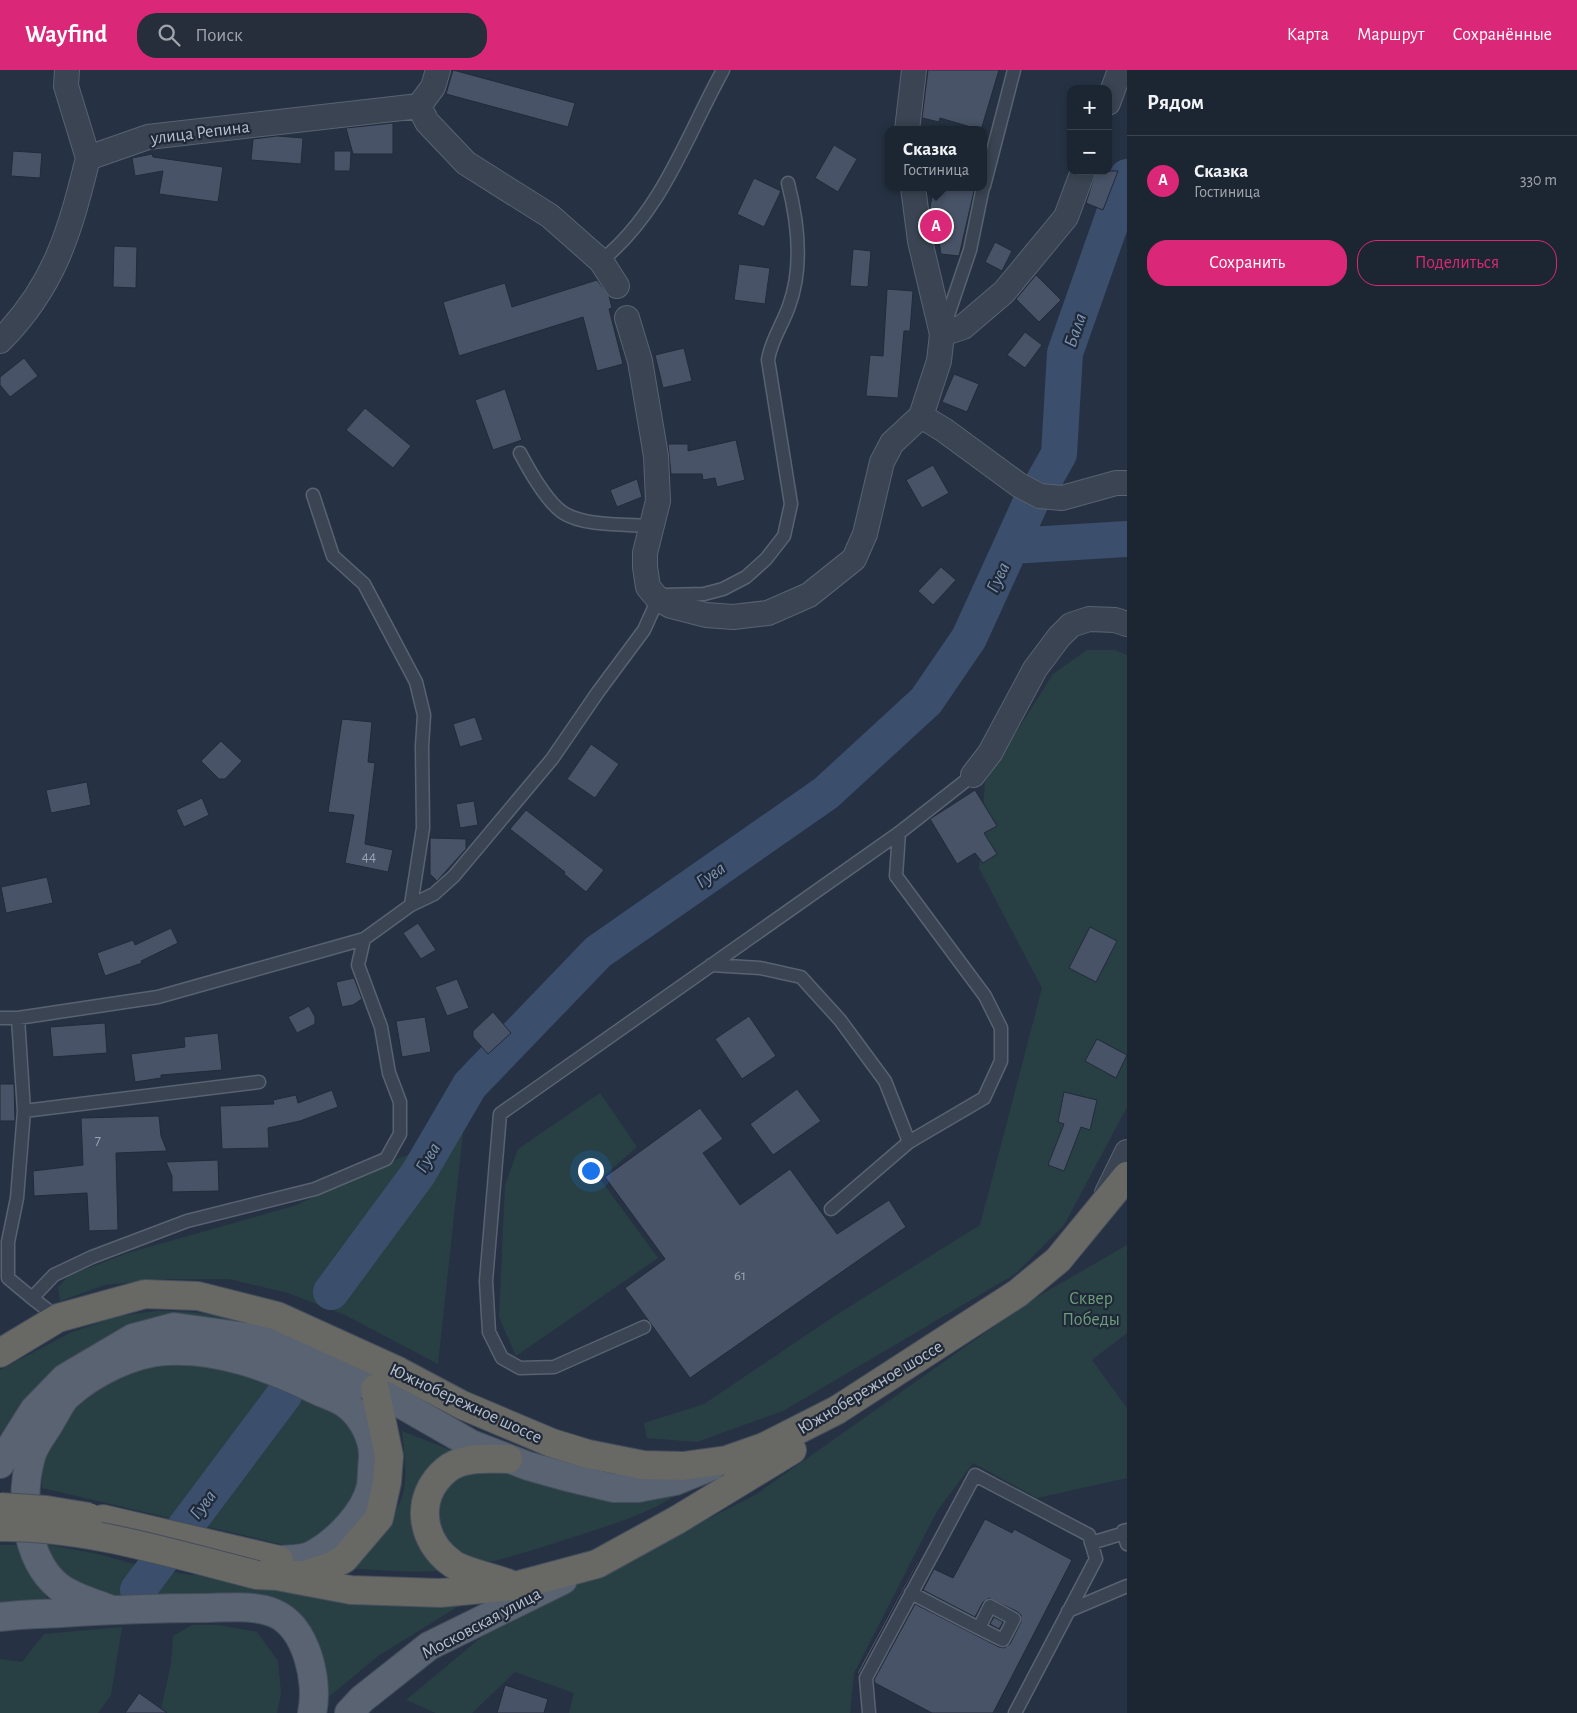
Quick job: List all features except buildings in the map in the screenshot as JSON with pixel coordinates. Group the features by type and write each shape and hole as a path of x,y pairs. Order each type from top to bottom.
{"highway":[{"name":"Южнобережное шоссе","path":"0,1353 58,1318 145,1294 198,1296 277,1316 398,1371 462,1405 552,1443 588,1454 643,1465 683,1466 727,1460 764,1447 837,1410 1018,1293 1058,1260 1127,1176"},
{"name":"Южнобережное шоссе","path":"0,1527 44,1529 105,1537 267,1566 351,1590 440,1593 515,1586 597,1564 677,1520 947,1358 1023,1308 1060,1278 1127,1207"},
{"path":"0,1507 46,1510 103,1520 304,1575 329,1567 344,1559 379,1518 387,1482 388,1456 375,1389"},
{"path":"508,1459 473,1459 446,1469 427,1494 424,1522 433,1545 454,1565 515,1586"}],"main road":[{"path":"0,1464 34,1410 65,1378 133,1338 174,1327 260,1339 321,1363 375,1389 471,1444 528,1466 614,1488 638,1488 675,1481 727,1460"},
{"path":"112,1610 81,1598 58,1586 46,1573 35,1556 28,1531 28,1476 31,1455 66,1397 96,1375 148,1354 166,1351 230,1356 282,1373 346,1404 367,1429 373,1452 370,1488 358,1515 346,1530 313,1554 267,1566"},
{"name":"Московская улица","path":"350,1713 362,1699 429,1646 597,1564"},
{"path":"0,1617 112,1610 245,1608 274,1613 293,1628 306,1650 313,1673 314,1704 312,1713"}],"street":[{"path":"0,341 21,320 51,276 72,221 88,158 66,86 67,70"},
{"path":"438,70 433,87 419,106 427,122 466,163 550,216 601,261 617,286"},
{"path":"907,126 914,70"},
{"path":"1112,92 1120,70"},
{"name":"улица Репина","path":"88,158 148,137 419,106"},
{"path":"942,334 963,327 1004,292 1066,217 1082,175"},
{"path":"626,318 640,361 656,456 658,501 653,526 648,539 645,567 648,587 658,599 684,611 733,617 768,613 809,595 854,559 865,534 882,462 892,443 922,416 939,361 942,334 920,241 914,191"},
{"path":"922,416 1019,485 1040,496 1062,498 1116,483 1127,483"},
{"path":"973,775 990,753 1035,669 1059,637 1071,625 1089,619 1114,620 1127,624"},
{"path":"1088,1225 1108,1191 1127,1152"}],"lane":[{"path":"601,261 623,243 648,213 670,175 683,145 722,70"},
{"path":"987,172 1014,70"},
{"path":"0,1018 18,1018 158,997 364,939 411,905 434,894 454,876 552,759 644,630 658,599 664,595 704,594 723,589 746,577 766,559 784,536 791,504 768,360 770,345 789,307 796,276 798,251 788,183"},
{"path":"942,334 970,250 982,191"},
{"path":"520,453 556,507 564,513 589,521 653,526"},
{"path":"313,495 332,556 364,584 416,682 424,715 422,746 423,828 411,905"},
{"path":"644,1327 554,1367 520,1368 502,1358 489,1332 486,1281 500,1114 898,833 973,775"},
{"path":"831,1209 909,1142 984,1098 1001,1061 1001,1028 985,996 896,876 898,833"},
{"path":"32,1298 54,1275 92,1257 187,1221 315,1189 386,1159 400,1134 400,1102 389,1073 380,1027 358,964 364,939"},
{"path":"712,965 760,968 801,977 840,1020 884,1081 909,1142"},
{"path":"18,1018 24,1111 17,1198 8,1242 8,1278 58,1318"},
{"path":"24,1111 259,1082"},
{"path":"869,1713 866,1678 975,1475 1089,1535 1096,1559 1015,1713"},
{"path":"1091,1543 1124,1531 1127,1544"},
{"path":"1068,1611 1127,1586"},
{"path":"911,1593 979,1628"}],"green space":[{"path":"1087,650 1115,650 1127,655 1127,1107 1064,1225 1015,1274 783,1411 697,1442 647,1438 644,1423 704,1404 833,1317 980,1225 1042,988 979,868 985,782 1053,674"},
{"path":"600,1093 637,1147 600,1179 658,1258 516,1356 499,1317 505,1185 518,1149"},
{"path":"466,1105 438,1364 345,1315 288,1293 229,1279 162,1279 105,1285 60,1301 58,1287 70,1275 128,1253 297,1205 365,1171 416,1152"},
{"name":"Сквер Победы","path":"1127,1245 1127,1333 1092,1360 1127,1408 1127,1478 1037,1498 973,1463 937,1511 854,1673 850,1713 569,1713 574,1693 515,1672 472,1713 436,1713 406,1700 490,1630 755,1495 1032,1300"},
{"path":"157,1311 178,1311 233,1318 306,1342 241,1333 17,1413 0,1435 0,1370 70,1333 119,1316"},
{"path":"184,1359 237,1366 350,1420 365,1449 355,1504 321,1540 294,1547 42,1488 43,1455 50,1431 100,1381 137,1365"},
{"path":"402,1431 473,1459 679,1493 644,1512 619,1522 531,1551 481,1564 423,1572 348,1568 379,1534 399,1505 405,1479"},
{"path":"44,1544 98,1554 144,1567 191,1575 257,1575 325,1600 396,1605 467,1601 378,1656 325,1700 307,1630 164,1596 106,1595 80,1584 54,1566"},
{"path":"0,1545 20,1545 32,1575 51,1604 0,1605"},
{"path":"192,1625 218,1625 257,1632 278,1661 281,1693 277,1713 160,1713 171,1664 173,1636"},
{"path":"122,1627 111,1695 98,1713 0,1713 0,1659 22,1662 44,1634"}],"waterway":[{"name":"Бала","path":"1041,486 1059,454 1065,353 1127,177"},
{"name":"Бала","path":"1011,546 1030,504"},
{"name":"Гува","path":"331,1292 418,1174 470,1085 598,952 826,793 926,701 969,638 1011,546 1127,539"},
{"name":"Гува","path":"138,1590 284,1395"}],"place":[{"name":"Сказка","path":"936,226"}]}
